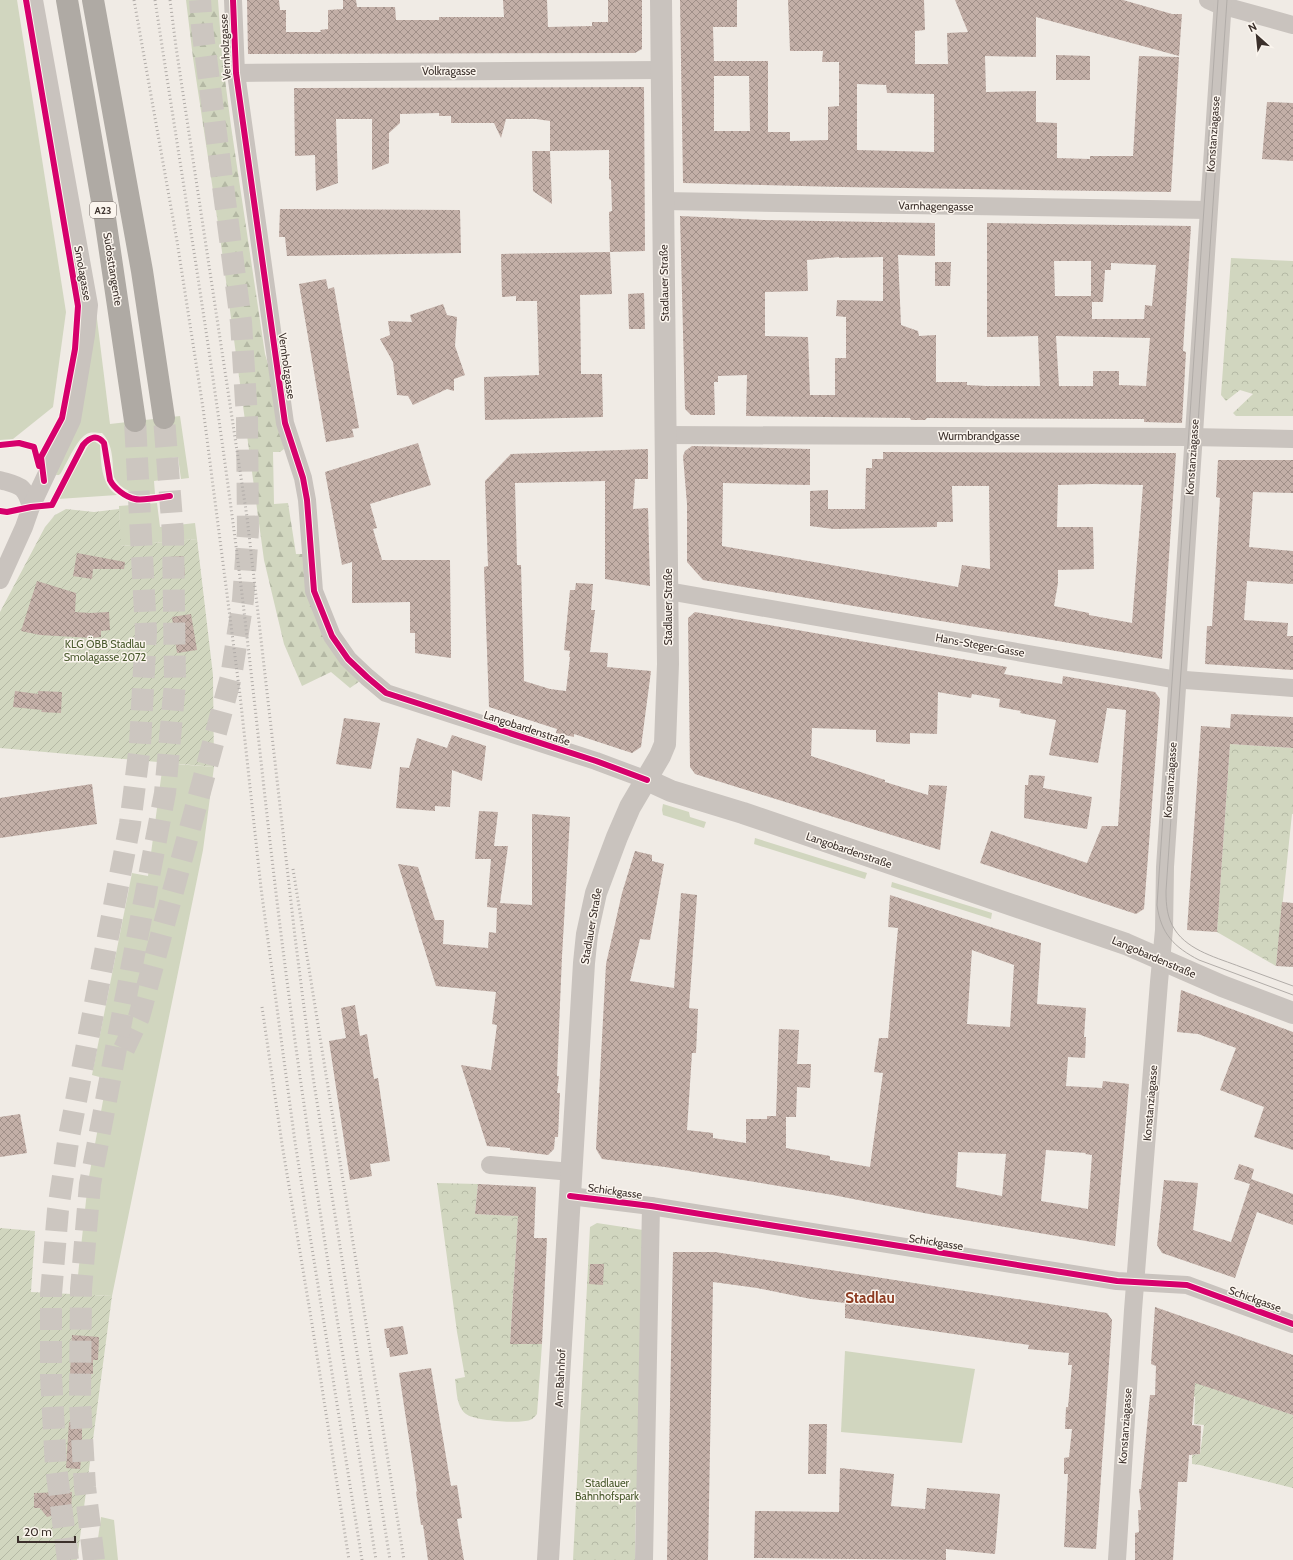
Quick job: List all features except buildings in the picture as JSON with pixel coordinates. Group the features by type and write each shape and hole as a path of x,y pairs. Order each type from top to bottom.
{"highway":[{"name":"Südosttangente","path":"67,0 108,240 135,420"},
{"name":"A23","path":"93,0 142,271 164,418"}],"street":[{"name":"Smolagasse","path":"0,580 21,534 31,507 72,420 86,335 88,305 34,0"},
{"name":"Vernholzgasse","path":"233,0 236,73 285,423 303,478 307,500 314,591 332,636 348,659 386,693 400,698"},
{"name":"Stadlauer Straße","path":"570,1196 587,934 596,893 617,836 630,807 647,780 665,744 668,664 668,591 661,0"},
{"path":"1218,2 1293,26"},
{"name":"Konstanziagasse","path":"1117,1560 1136,1282 1165,924 1165,867 1208,210 1218,2"},
{"name":"Volkragasse","path":"236,73 662,70"},
{"name":"Varnhagengasse","path":"663,201 1208,210"},
{"name":"Wurmbrandgasse","path":"665,435 1193,437 1293,439"},
{"path":"0,480 20,486 27,494 31,507"},
{"name":"Hans-Steger-Gasse","path":"668,591 1177,680 1293,688"},
{"name":"Langobardenstraße","path":"400,698 543,744 647,780 671,791 1126,944 1222,986 1293,1013"},
{"path":"490,1165 572,1172"},
{"name":"Schickgasse","path":"570,1196 651,1206 1117,1281 1187,1285 1293,1324"},
{"name":"Am Bahnhof","path":"548,1560 570,1196"},
{"path":"644,1560 651,1206"}],"green space":[{"path":"0,0 17,0 66,312 53,407 13,439 0,440"},
{"path":"186,0 218,0 222,56 231,126 265,354 271,374 284,449 280,452 273,452 274,504 288,503 296,554 304,554 360,681 350,688 331,672 302,686 284,644 264,560"},
{"path":"1231,258 1293,261 1293,416 1236,416 1233,413 1253,394 1240,390 1226,401 1221,395"},
{"path":"96,311 110,424 180,416 189,478 181,479 178,457 171,458 174,478 154,481 155,494 132,492 122,487 118,483 114,477 111,448 102,433 89,433 85,435 77,444 61,473 56,475"},
{"path":"94,441 100,445 105,479 112,491 117,495 58,499 89,444"},
{"path":"157,503 160,527 195,523 197,539 120,546 119,506"},
{"name":"KLG ÖBB Stadlau Smolagasse 2072","path":"66,509 94,512 119,509 121,546 197,539 213,675 214,767 0,748 0,612 45,527 55,515"},
{"path":"1230,744 1293,748 1293,814 1276,966 1217,932"},
{"path":"163,763 214,767 203,850 112,1296 76,1294 88,1182 107,1079 92,1075 132,873 148,876"},
{"path":"663,804 689,812 690,817 706,822 704,828 663,815"},
{"path":"755,838 867,873 865,879 754,844"},
{"path":"892,882 992,913 991,919 891,887"},
{"path":"437,1183 478,1184 475,1214 518,1216 510,1344 542,1344 537,1414 530,1420 508,1422 488,1420 466,1414 460,1407 455,1379 465,1377 457,1332"},
{"name":"Stadlauer Bahnhofspark","path":"597,1223 643,1230 638,1499 636,1500 635,1560 573,1560 590,1227"},
{"path":"0,1228 35,1231 31,1292 112,1296 77,1560 0,1560"},
{"path":"845,1351 975,1369 962,1443 841,1432"},
{"path":"1185,1379 1293,1415 1293,1488 1192,1464 1192,1455 1200,1454 1204,1425 1194,1424 1195,1397 1183,1395"},
{"path":"101,1517 114,1520 118,1560 95,1560"}],"tunnel":[{"path":"124,1049 139,1017 231,677 243,600 248,531 247,418 241,322 202,27 200,0"},
{"path":"94,1560 85,1487 80,1402 81,1289 90,1184 165,793 175,683 173,533 164,418"},
{"path":"68,1560 56,1467 51,1376 51,1294 58,1210 68,1142 130,824 140,745 146,632 135,421"}],"tram line":[{"path":"1218,0 1157,905 1165,932 1182,950 1199,960 1293,995"},
{"path":"1227,0 1166,901 1169,916 1175,930 1196,949 1293,986"}],"railway":[{"path":"134,0 177,241 203,408 240,695 261,888 295,1142 362,1560"},
{"path":"155,0 221,431 244,613 278,913 306,1120 376,1560"},
{"path":"170,0 247,517 295,937 313,1077 390,1560"},
{"path":"293,869 404,1560"},
{"path":"262,1007 282,1144 349,1560"}],"cycle path":[{"path":"26,0 78,306 75,349 62,418 41,457 44,481"},
{"path":"233,0 236,73 285,423 303,478 307,500 314,591 332,636 348,659 386,693 596,761 647,780"},
{"path":"0,511 7,512 31,507 52,505 83,445 91,438 99,438 104,443 110,480 120,492 131,498 138,499 170,496"},
{"path":"0,445 19,443 34,447 39,466"},
{"path":"570,1196 651,1206 1117,1281 1187,1285 1293,1324"}],"district":[{"name":"Stadlau","path":"870,1298"}]}
